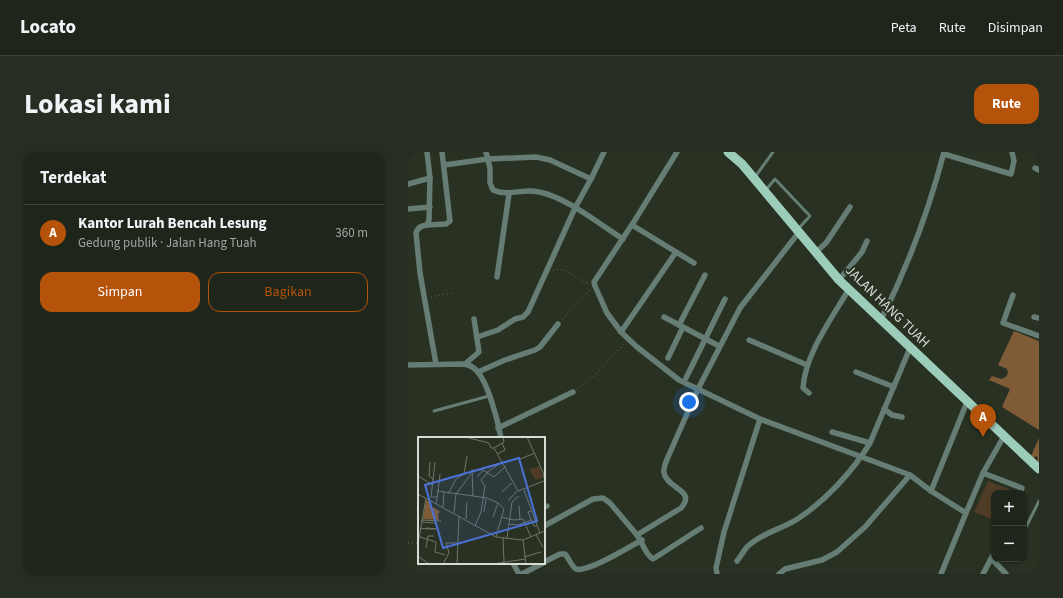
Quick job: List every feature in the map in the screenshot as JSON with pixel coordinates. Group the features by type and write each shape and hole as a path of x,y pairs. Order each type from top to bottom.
{"main road":[{"name":"JALAN HANG TUAH","path":"728,152 742,164 839,280 1039,469"}],"street":[{"path":"427,152 430,178 430,207 427,225"},
{"path":"436,364 424,298 416,233 420,227 449,223 442,152"},
{"path":"486,152 491,188 500,193 509,194 516,191 525,190 539,192 560,199 623,239"},
{"path":"477,337 498,330 515,319 526,315 575,208 592,179 604,152"},
{"path":"677,152 595,284 608,313 621,332 671,375 760,419 861,458 910,475 966,514"},
{"path":"881,320 905,270 920,230 944,153 1011,174 1014,161 1012,152"},
{"path":"444,165 488,159 536,157 550,160 592,179"},
{"path":"408,184 430,178"},
{"path":"497,277 509,194"},
{"path":"816,252 826,243 850,206"},
{"path":"408,209 430,207"},
{"path":"632,225 694,263"},
{"path":"637,535 681,508 686,502 687,498 684,494 668,480 664,474 668,457 698,389 740,308 798,231"},
{"path":"839,280 862,252 867,241"},
{"path":"621,332 676,252"},
{"path":"668,358 705,275"},
{"path":"809,393 803,388 803,378 807,365 824,330 848,289"},
{"path":"1013,295 1004,320 1017,324 1018,329 1039,336"},
{"path":"686,378 725,299"},
{"path":"664,317 719,346"},
{"path":"465,364 479,352 474,319"},
{"path":"478,372 540,347 558,324"},
{"path":"749,340 807,365"},
{"path":"737,561 748,546 757,539 766,533 798,519 814,506 840,482 861,458 870,443 910,348"},
{"path":"408,365 465,364 473,367 478,372 489,396 501,437"},
{"path":"856,372 894,386"},
{"path":"498,428 572,392"},
{"path":"931,491 967,402"},
{"path":"884,409 892,415 902,417"},
{"path":"716,574 724,532 760,419"},
{"path":"832,432 870,443"},
{"path":"941,574 983,473 1004,436"},
{"path":"983,473 1022,488 1021,490"},
{"path":"779,574 785,569 822,560 838,552 865,527 910,475"},
{"path":"545,525 593,499 603,498 610,503 642,540 648,555 653,559 701,528"},
{"path":"545,562 560,554 565,554 574,567 581,570 594,566 642,540"},
{"path":"983,574 991,560"},
{"path":"997,562 1006,574"},
{"path":"514,564 520,574 541,564"}],"lane":[{"path":"754,178 774,152"},
{"path":"764,191 775,179 810,216 798,231"},
{"path":"434,411 489,396"},
{"path":"1026,526 1039,501"}],"path":[{"path":"546,273 554,270 563,270 571,273 584,282 595,284"},
{"path":"558,324 595,284"},
{"path":"424,298 452,294"},
{"path":"572,392 594,376 628,339"}],"shaded area":[{"path":"1014,331 1039,341 1039,430 1002,407 1010,389 989,380 992,376 1001,379 1006,377 1008,373 1007,369 998,365"},
{"path":"1039,438 1039,464 1036,462 1038,458 1036,456 1033,459 1031,456"},
{"path":"988,481 1010,490 991,490 991,519 974,512"}],"place":[{"name":"Kantor Lurah Bencah Lesung","path":"983,437"}]}
